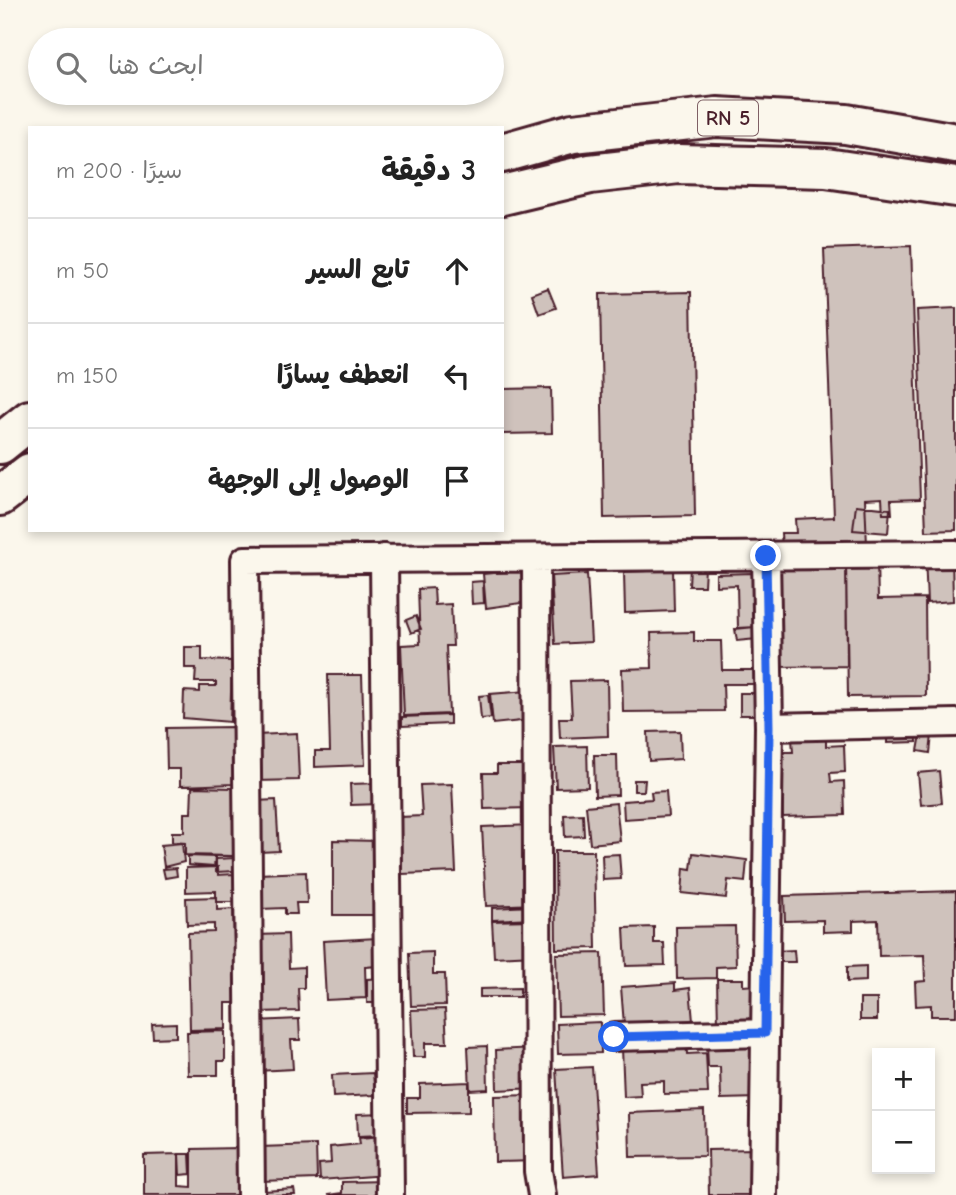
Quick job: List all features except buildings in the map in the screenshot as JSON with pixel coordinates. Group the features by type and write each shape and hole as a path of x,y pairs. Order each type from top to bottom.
{"highway":[{"name":"RN 5","path":"504,152 573,132 717,117 846,124 956,143"},
{"name":"RN 5","path":"504,195 590,174 679,164 826,168 956,187"},
{"path":"0,444 28,422"},
{"path":"0,496 28,474"}],"street":[{"path":"251,1195 245,559 956,554"},
{"path":"763,1195 769,727 766,556"},
{"path":"384,558 390,1195"},
{"path":"536,558 537,1157 542,1195"},
{"path":"769,727 956,723"},
{"path":"614,1037 765,1033"}],"route":[{"path":"614,1037 765,1033 769,727 766,556"}]}
